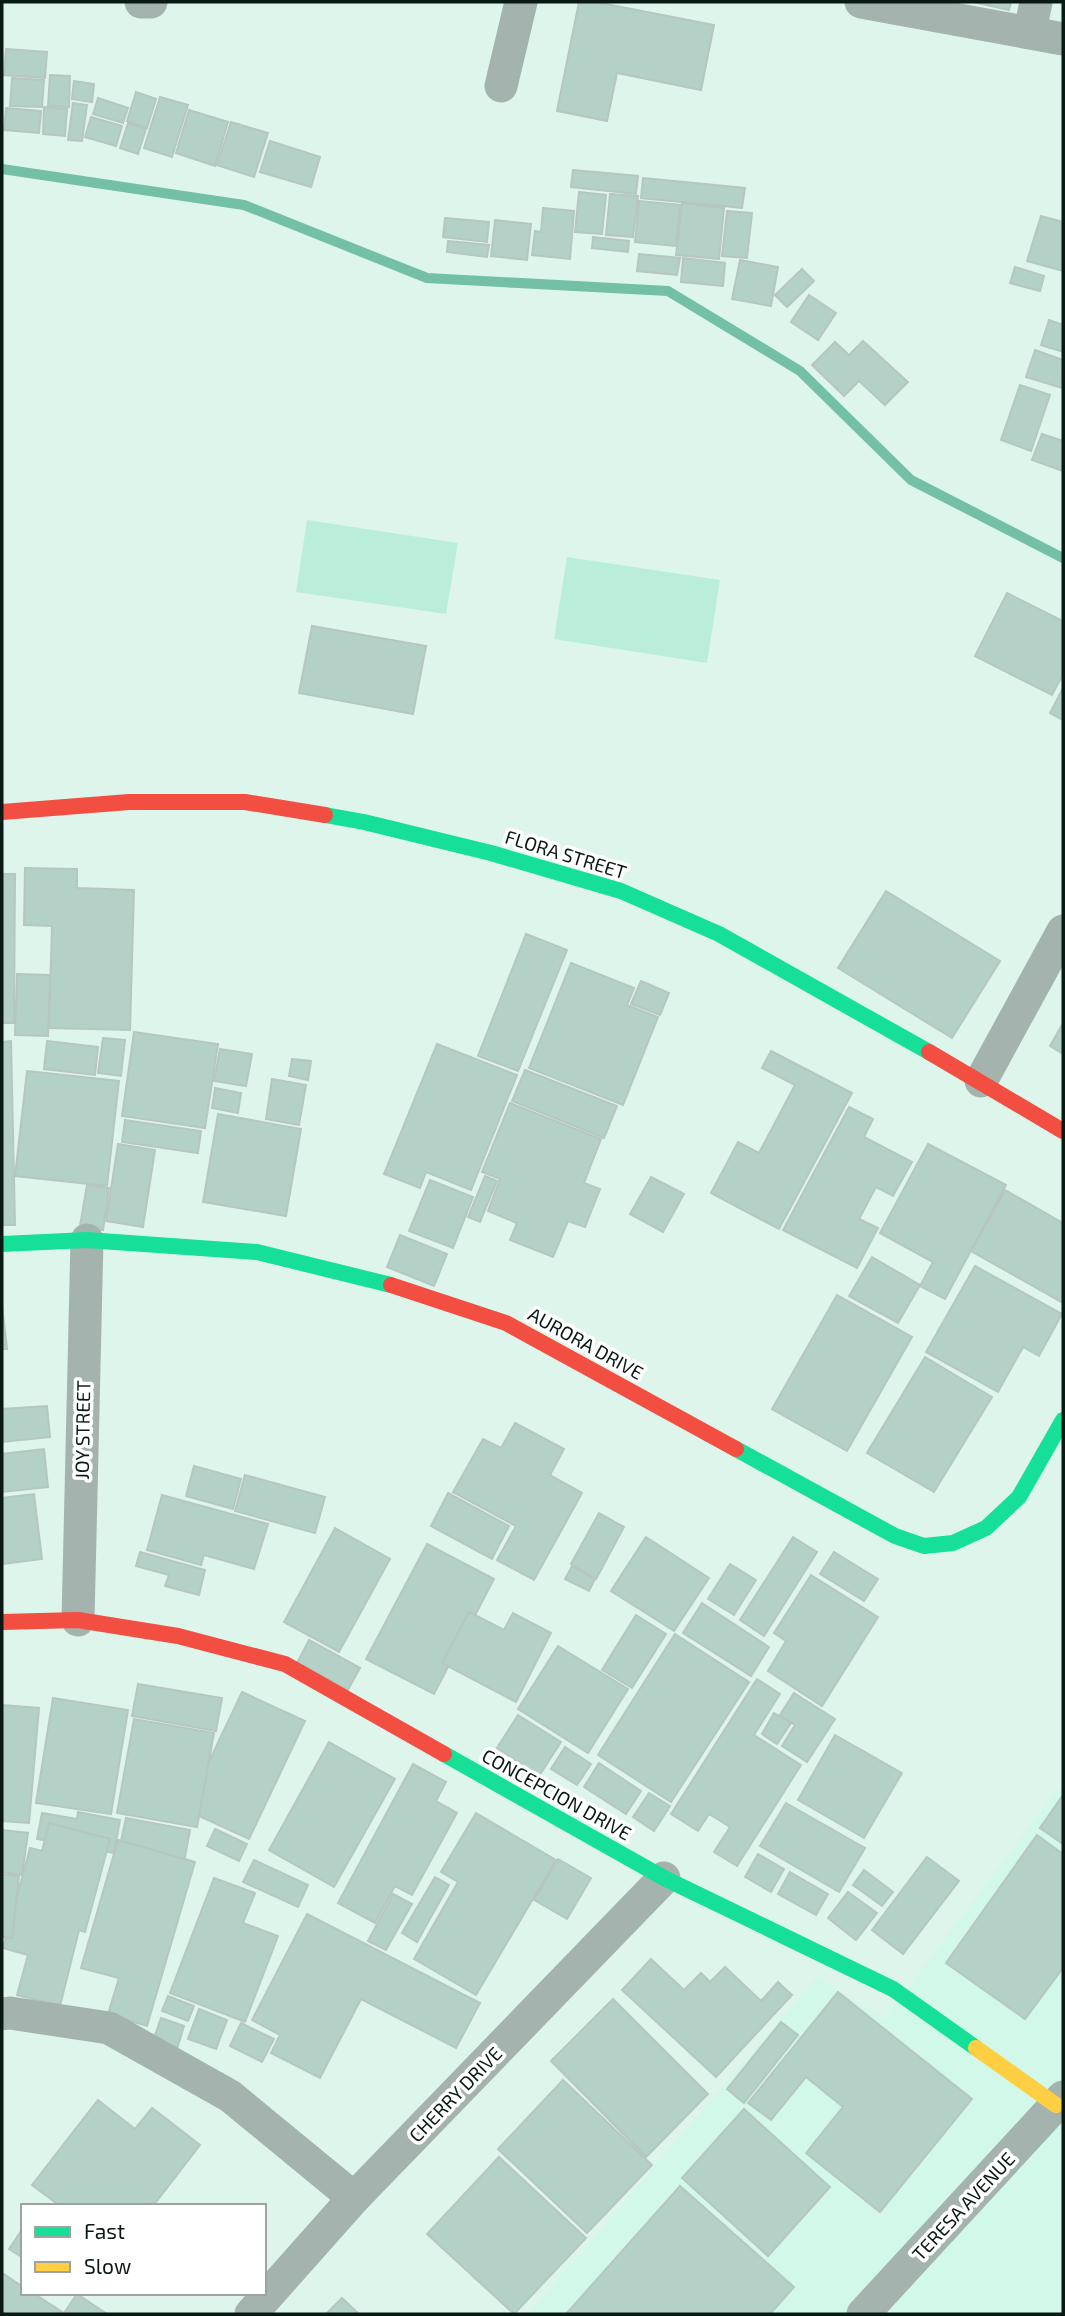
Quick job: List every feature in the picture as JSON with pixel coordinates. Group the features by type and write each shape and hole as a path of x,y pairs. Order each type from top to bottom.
{"street":[{"path":"141,2 151,2"},
{"path":"501,86 521,2"},
{"path":"861,2 1033,17 1063,39"},
{"name":"FLORA STREET","path":"2,812 129,802 245,802 364,822 491,853 621,891 719,934 981,1081 1063,1131"},
{"path":"981,1081 1063,931"},
{"name":"AURORA DRIVE","path":"2,1244 87,1240 257,1252 405,1288 506,1323 895,1536 924,1546 953,1543 986,1528 1019,1497 1063,1420"},
{"name":"JOY STREET","path":"78,1620 87,1240"},
{"name":"CONCEPCION DRIVE","path":"2,1622 78,1620 178,1636 285,1664 664,1878 893,1989 1060,2101"},
{"name":"CHERRY DRIVE","path":"251,2314 354,2198 664,1878"},
{"path":"2,2014 109,2028 230,2096 354,2198"},
{"name":"TERESA AVENUE","path":"863,2314 1060,2101"}],"shaded area":[{"path":"307,520 458,543 446,614 296,592"},
{"path":"567,557 720,580 707,663 554,639"},
{"path":"1063,1783 1063,2314 528,2314 817,1977 884,2019"}],"building":[{"path":"579,2 596,2 714,25 701,90 617,73 607,121 557,111"},
{"path":"973,2 1011,2 1009,10"},
{"path":"6,49 47,52 45,78 4,75"},
{"path":"50,75 70,76 69,107 48,106"},
{"path":"12,78 44,80 42,107 10,106"},
{"path":"74,81 94,84 92,102 72,99"},
{"path":"136,92 156,99 147,128 127,121"},
{"path":"160,97 188,105 172,157 144,148"},
{"path":"98,98 128,108 123,123 93,114"},
{"path":"73,103 87,105 82,141 68,140"},
{"path":"44,107 67,109 65,136 43,134"},
{"path":"6,108 41,111 39,133 4,130"},
{"path":"189,110 228,122 215,166 176,153"},
{"path":"91,117 122,126 116,146 85,137"},
{"path":"231,122 268,133 254,177 217,165"},
{"path":"128,123 146,129 138,154 120,148"},
{"path":"270,141 320,157 311,187 260,172"},
{"path":"573,170 638,176 636,194 571,187"},
{"path":"643,178 745,188 742,208 641,198"},
{"path":"579,192 606,195 602,234 575,232"},
{"path":"610,194 638,196 633,237 606,235"},
{"path":"639,201 680,205 676,246 635,242"},
{"path":"682,203 724,208 719,259 676,255"},
{"path":"543,208 574,211 570,259 532,255 535,231 541,232"},
{"path":"727,211 752,213 747,258 722,256"},
{"path":"1041,216 1063,222 1063,271 1027,261"},
{"path":"445,218 489,222 487,242 443,237"},
{"path":"495,220 531,224 527,260 491,256"},
{"path":"593,237 629,241 628,252 592,248"},
{"path":"448,241 489,245 487,257 447,252"},
{"path":"639,254 680,258 677,275 637,271"},
{"path":"683,258 725,263 723,286 681,282"},
{"path":"740,260 778,267 771,306 732,299"},
{"path":"1015,267 1044,276 1040,291 1010,283"},
{"path":"802,269 814,281 787,307 775,295"},
{"path":"809,295 836,313 818,340 791,322"},
{"path":"1049,320 1063,325 1063,352 1041,345"},
{"path":"863,341 908,382 885,405 859,381 844,396 812,365 835,342 849,355"},
{"path":"1035,350 1063,360 1062,388 1026,377"},
{"path":"1020,385 1050,395 1031,451 1001,440"},
{"path":"1042,434 1063,441 1063,471 1032,460"},
{"path":"1007,593 1063,621 1063,674 1052,695 975,656"},
{"path":"312,626 426,646 413,714 299,693"},
{"path":"1063,688 1063,720 1050,713"},
{"path":"25,868 77,869 77,888 134,890 130,1030 49,1028 52,926 24,925"},
{"path":"2,874 15,874 14,1023 2,1023"},
{"path":"886,891 1000,961 952,1038 838,968"},
{"path":"526,934 567,950 518,1071 478,1056"},
{"path":"571,963 634,988 627,1005 658,1017 623,1105 529,1068"},
{"path":"17,974 50,975 48,1036 15,1035"},
{"path":"641,981 669,993 660,1015 631,1004"},
{"path":"1063,1023 1063,1054 1050,1046"},
{"path":"134,1032 218,1044 205,1128 122,1116"},
{"path":"103,1038 125,1040 121,1076 98,1073"},
{"path":"11,1041 15,1225 2,1225 2,1042"},
{"path":"47,1041 98,1047 95,1075 44,1069"},
{"path":"437,1044 517,1075 471,1190 426,1172 420,1188 384,1174"},
{"path":"220,1049 252,1054 246,1086 214,1081"},
{"path":"771,1051 852,1093 779,1229 711,1193 738,1142 759,1153 795,1085 762,1068"},
{"path":"292,1059 311,1061 308,1080 289,1076"},
{"path":"525,1070 617,1106 604,1138 512,1101"},
{"path":"27,1071 119,1081 107,1186 15,1176"},
{"path":"272,1079 306,1085 299,1125 266,1119"},
{"path":"215,1088 241,1093 238,1113 212,1108"},
{"path":"510,1103 601,1139 584,1183 600,1189 585,1227 568,1221 553,1257 510,1240 517,1223 488,1211 500,1179 482,1172"},
{"path":"849,1107 873,1119 864,1137 912,1162 893,1196 876,1187 859,1219 878,1228 857,1268 783,1230"},
{"path":"218,1114 301,1129 286,1216 203,1202"},
{"path":"125,1120 201,1131 198,1153 122,1142"},
{"path":"118,1144 155,1150 143,1227 106,1221"},
{"path":"928,1144 1006,1185 945,1299 920,1286 933,1262 880,1233"},
{"path":"485,1176 497,1181 480,1222 468,1217"},
{"path":"651,1177 684,1194 663,1232 630,1214"},
{"path":"430,1180 473,1197 453,1248 409,1231"},
{"path":"87,1185 109,1188 103,1230 80,1226"},
{"path":"1005,1190 1063,1223 1063,1303 971,1251"},
{"path":"400,1235 447,1254 434,1286 387,1267"},
{"path":"872,1257 920,1285 898,1323 849,1296"},
{"path":"975,1266 1062,1314 1039,1356 1023,1347 998,1392 926,1352"},
{"path":"837,1295 912,1337 847,1451 772,1409"},
{"path":"2,1305 7,1349 2,1349"},
{"path":"925,1357 992,1397 934,1492 867,1453"},
{"path":"47,1406 50,1437 2,1442 2,1409"},
{"path":"515,1423 564,1449 550,1475 582,1493 534,1580 497,1560 516,1526 453,1492 483,1439 501,1448"},
{"path":"44,1449 48,1487 2,1492 2,1454"},
{"path":"194,1466 241,1479 233,1509 186,1496"},
{"path":"245,1475 325,1497 315,1533 235,1511"},
{"path":"448,1493 509,1526 492,1559 431,1526"},
{"path":"34,1494 42,1559 2,1564 2,1498"},
{"path":"162,1495 268,1524 254,1569 204,1555 201,1565 147,1550"},
{"path":"599,1513 624,1527 596,1579 571,1564"},
{"path":"335,1528 390,1559 339,1652 284,1622"},
{"path":"646,1537 709,1578 674,1631 611,1591"},
{"path":"793,1537 817,1552 764,1636 740,1620"},
{"path":"427,1544 494,1579 434,1694 366,1659"},
{"path":"140,1552 205,1570 199,1595 165,1586 169,1575 136,1566"},
{"path":"834,1552 878,1579 864,1601 820,1574"},
{"path":"730,1564 756,1580 734,1615 708,1599"},
{"path":"572,1566 595,1579 589,1591 565,1579"},
{"path":"811,1575 878,1617 822,1706 768,1671 786,1641 774,1633"},
{"path":"702,1603 769,1647 751,1676 683,1633"},
{"path":"469,1612 504,1630 513,1613 551,1633 516,1702 442,1663"},
{"path":"636,1615 666,1634 632,1688 602,1670"},
{"path":"675,1634 749,1682 671,1802 598,1755"},
{"path":"309,1640 360,1668 348,1690 297,1663"},
{"path":"558,1646 628,1689 588,1753 518,1709"},
{"path":"757,1679 780,1694 754,1735 801,1765 737,1866 714,1852 730,1827 709,1814 698,1831 671,1814"},
{"path":"138,1684 222,1698 216,1731 132,1716"},
{"path":"242,1692 305,1721 249,1839 186,1810"},
{"path":"794,1693 835,1719 807,1762 782,1746 795,1725 780,1715"},
{"path":"53,1698 128,1710 111,1814 36,1803"},
{"path":"2,1705 39,1708 29,1823 2,1821"},
{"path":"774,1713 791,1723 777,1744 762,1734"},
{"path":"518,1715 561,1742 539,1776 497,1748"},
{"path":"134,1719 214,1733 197,1827 117,1813"},
{"path":"835,1735 902,1773 864,1838 798,1800"},
{"path":"329,1742 395,1779 334,1887 269,1850"},
{"path":"565,1747 591,1764 577,1785 551,1769"},
{"path":"599,1763 641,1791 626,1814 584,1787"},
{"path":"413,1764 446,1782 436,1801 457,1813 412,1895 395,1886 375,1923 338,1903"},
{"path":"649,1793 670,1806 654,1831 633,1817"},
{"path":"1063,1795 1063,1844 1040,1828"},
{"path":"786,1803 865,1848 839,1892 760,1846"},
{"path":"78,1812 120,1820 114,1853 37,1839 42,1813 77,1819"},
{"path":"476,1813 556,1860 476,1995 414,1959 458,1882 441,1872"},
{"path":"126,1818 190,1830 183,1867 118,1855"},
{"path":"49,1823 110,1839 85,1932 79,1930 60,2006 17,1995 28,1955 3,1948 30,1848 42,1851"},
{"path":"215,1829 247,1844 239,1861 207,1846"},
{"path":"2,1830 28,1833 22,1875 2,1872"},
{"path":"1037,1835 1063,1854 1063,1968 1025,2019 946,1963"},
{"path":"118,1840 195,1862 147,2026 108,2014 119,1978 81,1968"},
{"path":"758,1854 784,1869 771,1892 745,1877"},
{"path":"927,1857 959,1881 903,1954 872,1930"},
{"path":"558,1859 591,1878 567,1919 534,1900"},
{"path":"254,1860 308,1885 298,1907 243,1882"},
{"path":"864,1870 893,1892 882,1906 853,1885"},
{"path":"790,1872 828,1894 816,1915 778,1894"},
{"path":"2,1874 19,1876 12,1938 2,1937"},
{"path":"435,1877 449,1885 417,1942 402,1933"},
{"path":"214,1878 255,1893 243,1923 278,1936 245,2022 170,1993"},
{"path":"848,1892 877,1913 856,1940 828,1918"},
{"path":"393,1894 412,1904 386,1950 368,1941"},
{"path":"307,1914 480,2003 456,2048 361,1999 320,2078 271,2053 280,2035 252,2020"},
{"path":"651,1959 684,1990 701,1973 710,1982 725,1967 761,2001 778,1982 792,1995 716,2077 622,1990"},
{"path":"838,1992 972,2099 880,2212 806,2153 843,2107 806,2077 771,2120 748,2103"},
{"path":"168,1996 194,2006 188,2021 162,2011"},
{"path":"613,1999 708,2094 646,2157 551,2061"},
{"path":"199,2009 227,2020 216,2049 188,2039"},
{"path":"161,2018 184,2026 177,2049 153,2041"},
{"path":"781,2022 798,2035 744,2103 727,2089"},
{"path":"241,2023 274,2039 262,2062 230,2046"},
{"path":"563,2080 652,2165 587,2233 498,2149"},
{"path":"98,2100 135,2129 152,2108 200,2145 155,2204 57,2204 32,2185"},
{"path":"744,2109 830,2187 768,2256 682,2178"},
{"path":"499,2157 586,2238 514,2314 427,2234"},
{"path":"680,2186 794,2287 770,2314 566,2314"},
{"path":"21,2231 21,2257 9,2249"},
{"path":"4,2274 21,2286 21,2295 36,2295 64,2313 78,2295 107,2314 2,2314"},
{"path":"342,2298 359,2314 326,2314"}],"waterway":[{"path":"2,169 244,205 427,278 668,291 800,371 911,480 1063,558"}],"traffic: fast":[{"path":"325,815 491,853 621,891 719,934 929,1052"},
{"path":"2,1244 87,1240 257,1252 391,1285"},
{"path":"736,1449 895,1536 924,1546 953,1543 986,1528 1019,1497 1063,1420"},
{"path":"444,1754 664,1878 893,1989 976,2048"}],"traffic: slow":[{"path":"976,2048 1056,2105"}],"traffic: jam":[{"path":"2,812 129,802 245,802 325,815"},
{"path":"929,1052 1063,1131"},
{"path":"391,1285 506,1323 736,1449"},
{"path":"2,1622 78,1620 178,1636 285,1664 444,1754"}]}
